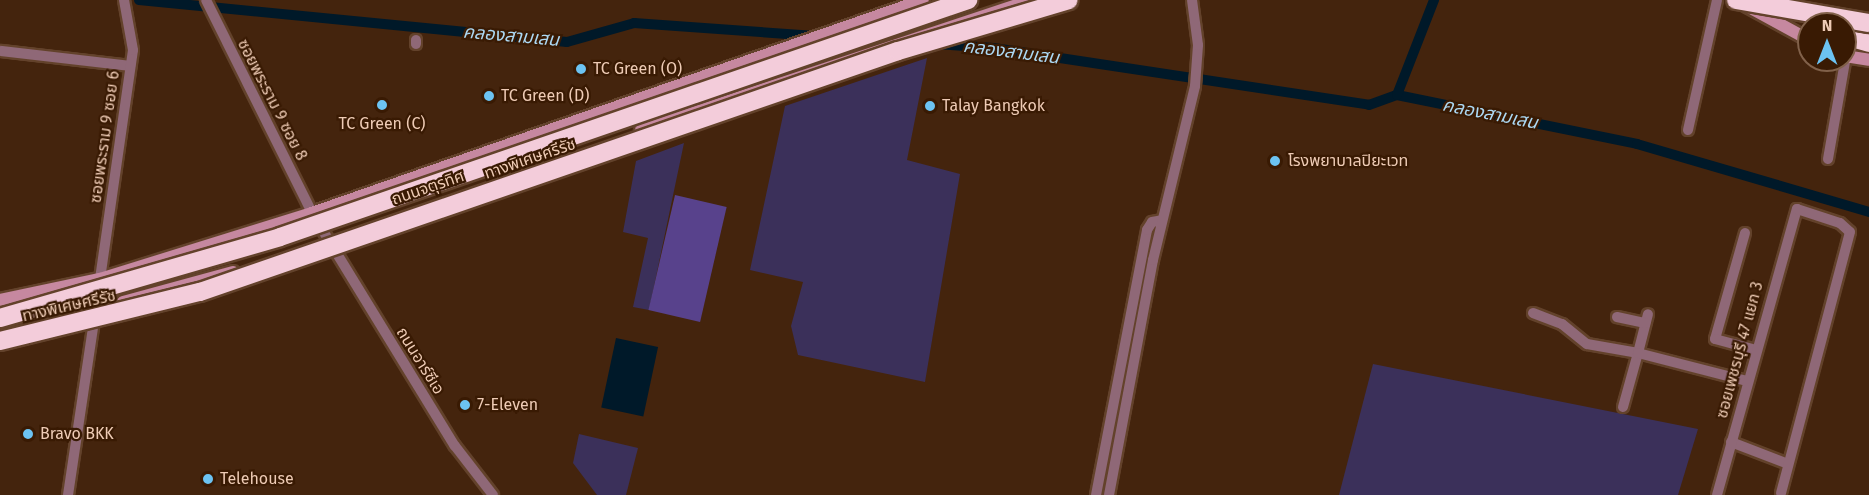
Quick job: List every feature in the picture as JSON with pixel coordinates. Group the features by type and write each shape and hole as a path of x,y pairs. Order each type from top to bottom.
{"highway":[{"name":"ทางพิเศษศรีรัช","path":"0,318 280,237 968,0"},
{"name":"ทางพิเศษศรีรัช","path":"0,341 200,292 898,51 1069,0"},
{"path":"1737,0 1869,23"},
{"path":"1786,0 1802,12"}],"main road":[{"name":"ถนนจตุรทิศ","path":"0,300 100,279 312,213 721,68 923,0"},
{"name":"ถนนจตุรทิศ","path":"0,336 328,240 733,98 1004,7 1032,0"},
{"path":"1737,0 1797,33"}],"street":[{"name":"ซอยพระราม 9 ซอย 6","path":"100,279 133,50 124,0"},
{"name":"ซอยพระราม 9 ซอย 8","path":"206,0 312,213 328,240"},
{"path":"1109,495 1162,220 1195,86 1197,64 1192,0"},
{"path":"1688,130 1717,0"},
{"path":"1,51 130,66"},
{"path":"1828,159 1843,72"},
{"name":"ซอยเพชรบุรี 47 แยก 3","path":"1717,495 1792,213 1797,209 1840,223 1850,232 1788,464"},
{"path":"1095,495 1147,230 1152,222 1162,220"},
{"path":"1745,233 1715,339 1756,350"},
{"name":"ถนนอาร์ซีเอ","path":"328,240 455,446 493,495"},
{"path":"1132,299 1145,302"},
{"path":"69,495 96,309"},
{"path":"1533,313 1562,324 1587,344 1638,353 1748,381"},
{"path":"1617,317 1647,319 1623,407"},
{"path":"1731,442 1788,464 1781,493"},
{"path":"1104,448 1116,451"}],"shaded area":[{"path":"927,58 907,160 960,174 925,382 798,355 791,326 803,282 750,270 785,106"},
{"path":"684,143 649,310 633,307 648,238 623,232 636,161"},
{"path":"675,195 727,207 700,322 648,310"},
{"path":"1373,364 1698,429 1678,495 1339,495"},
{"path":"579,434 638,448 626,495 597,495 573,463"}],"water":[{"path":"616,338 658,347 643,416 601,407"}],"waterway":[{"name":"คลองสามเสน","path":"139,0 567,42 634,23 816,36"},
{"path":"1397,95 1434,0"},
{"name":"คลองสามเสน","path":"864,39 903,42"},
{"name":"คลองสามเสน","path":"936,44 994,48 1369,105 1397,95 1637,144 1869,212"}],"place":[{"name":"TC Green (O)","path":"581,69"},
{"name":"TC Green (D)","path":"489,96"},
{"name":"TC Green (C)","path":"382,105"},
{"name":"Talay Bangkok","path":"930,106"},
{"name":"โรงพยาบาลปิยะเวท","path":"1275,161"},
{"name":"7-Eleven","path":"465,405"},
{"name":"Bravo BKK","path":"28,434"},
{"name":"Telehouse","path":"208,479"}]}
